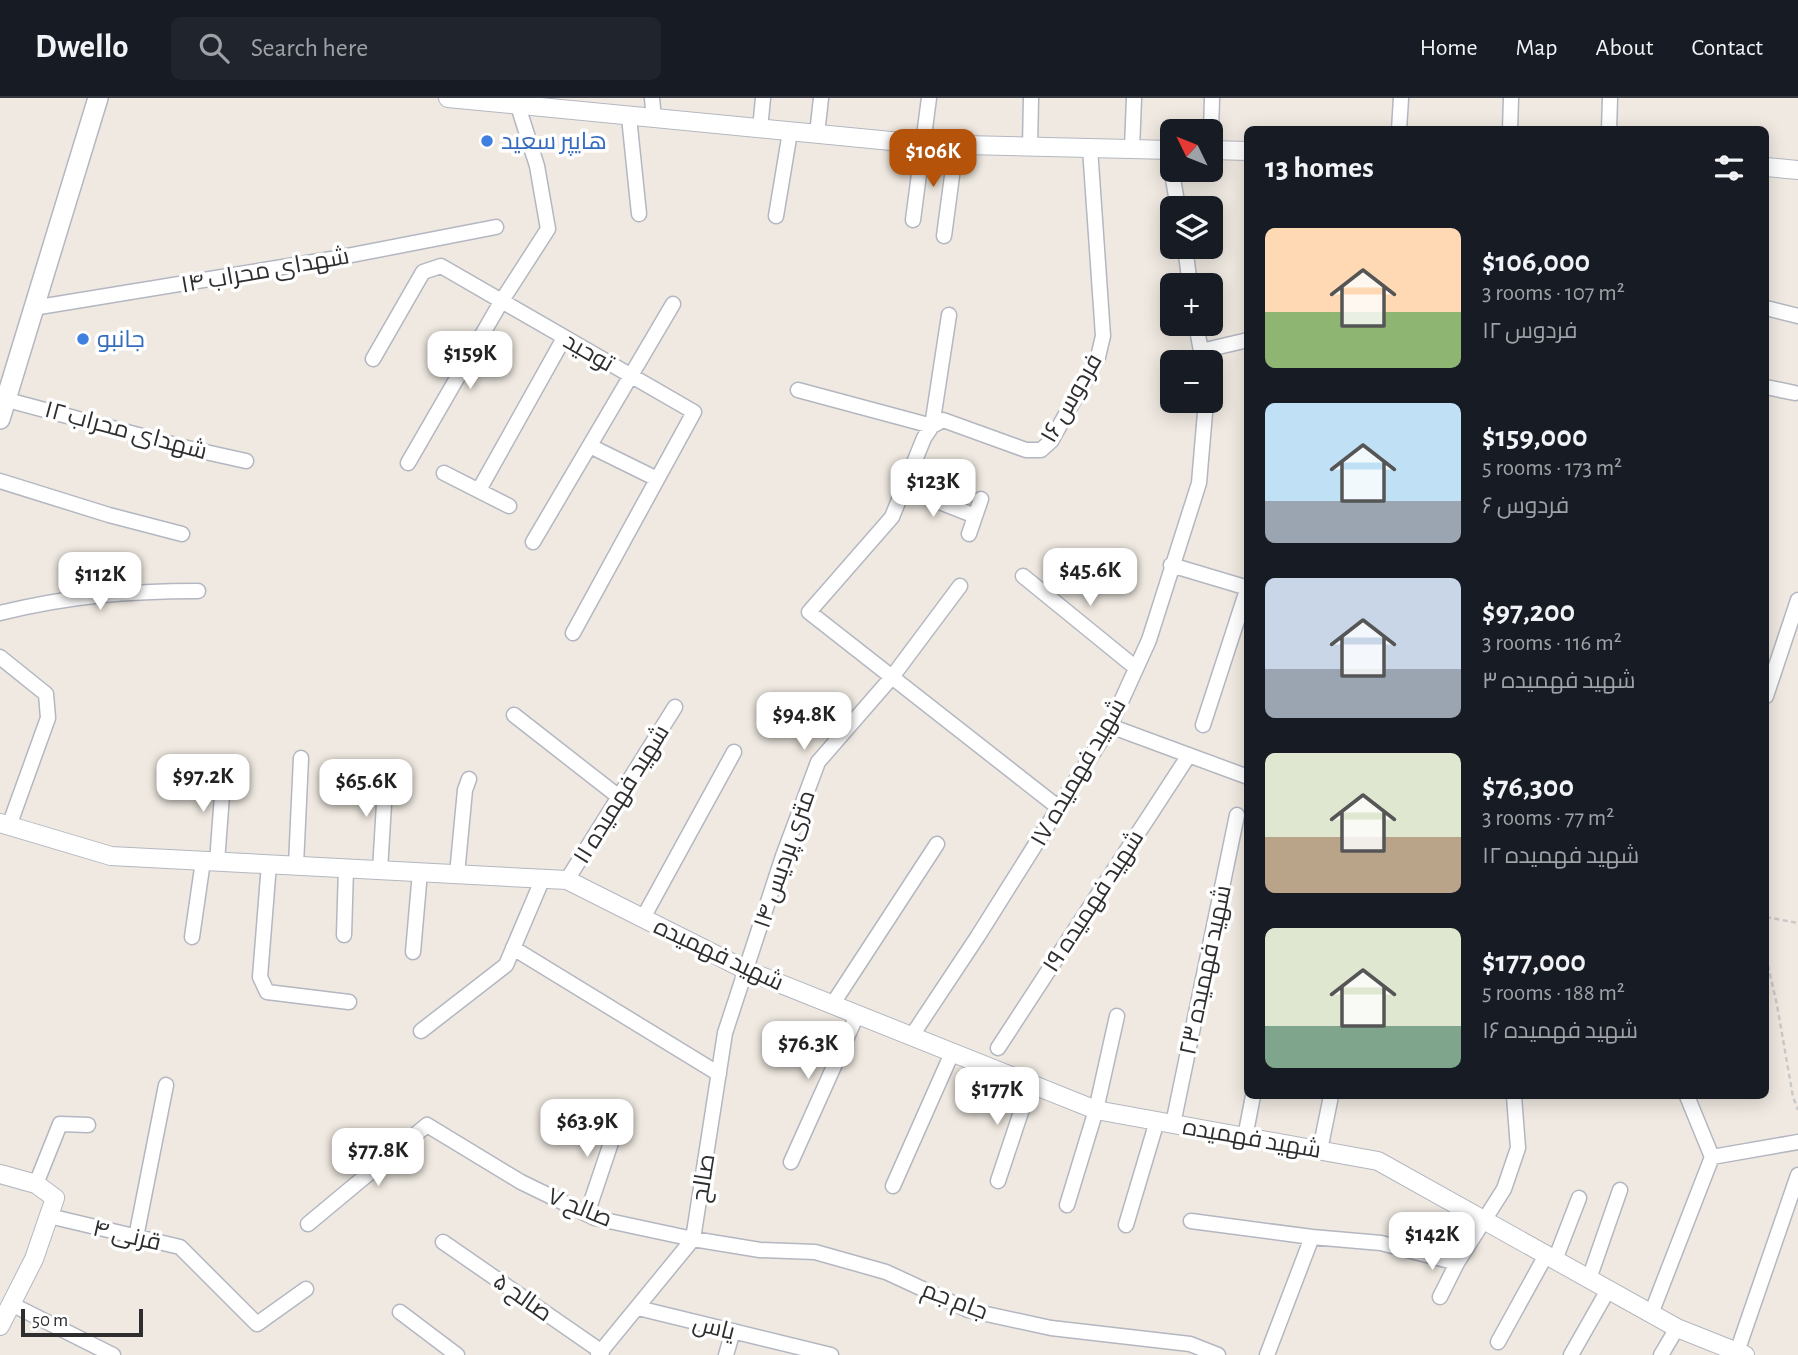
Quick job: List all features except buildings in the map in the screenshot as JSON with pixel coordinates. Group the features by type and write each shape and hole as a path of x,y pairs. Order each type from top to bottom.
{"main road":[{"path":"86,98 87,131"},
{"path":"0,419 3,398 98,98"}],"street":[{"path":"448,98 922,144 1160,150"},
{"path":"652,98 654,119"},
{"path":"760,129 763,98"},
{"path":"817,134 821,98"},
{"path":"913,220 929,98"},
{"path":"1030,147 1031,98"},
{"path":"1132,149 1134,98"},
{"path":"1211,119 1212,98"},
{"path":"1399,126 1401,98"},
{"path":"1510,126 1511,98"},
{"path":"1609,126 1610,98"},
{"path":"408,463 501,302 548,229 537,166 518,106"},
{"path":"629,117 639,214"},
{"path":"776,216 790,132"},
{"path":"944,236 956,146"},
{"name":"فردوس ۱۶","path":"798,390 932,426 943,420 1026,450 1041,450 1051,441 1098,357 1103,336 1090,148"},
{"path":"1223,150 1244,151"},
{"path":"1769,167 1798,170"},
{"name":"شهدای محراب ۱۴","path":"33,308 331,259 496,227"},
{"name":"توحید","path":"373,359 423,272 441,266 694,412 657,480"},
{"path":"533,542 673,304"},
{"path":"1769,309 1798,316"},
{"path":"949,315 932,426 924,438 892,517 808,612 1059,808"},
{"path":"479,489 564,338"},
{"path":"1221,350 1244,341"},
{"path":"1769,388 1796,393"},
{"name":"شهدای محراب ۱۲","path":"3,398 183,447 246,461"},
{"name":"شهید فهمیده ۱۷","path":"911,1037 1110,726 1149,640 1199,483 1205,413"},
{"path":"573,633 657,480 590,446"},
{"path":"444,473 509,506"},
{"path":"0,481 109,515 182,534"},
{"path":"904,488 975,516"},
{"path":"969,534 981,499"},
{"path":"1171,565 1244,587"},
{"path":"1023,576 1136,668"},
{"name":"۱۴ متری پردیس","path":"746,970 783,856 818,762 892,677 960,586"},
{"path":"0,613 86,595 139,591 198,591"},
{"path":"1203,725 1244,600"},
{"path":"1769,687 1798,600"},
{"path":"0,657 46,694 48,718 4,825"},
{"name":"شهید فهمیده ۱۱","path":"567,880 675,708"},
{"path":"514,715 619,797"},
{"path":"1110,726 1244,776"},
{"path":"643,918 734,751"},
{"name":"شهید فهمیده ۱۹","path":"998,1048 1189,755"},
{"path":"296,866 301,758"},
{"path":"192,937 210,861 223,768"},
{"path":"380,870 386,771"},
{"path":"457,874 465,790 469,779"},
{"name":"شهید فهمیده ۲۳","path":"1126,1225 1165,1122 1237,815"},
{"name":"شهید فهمیده","path":"4,825 111,856 567,880 746,970 1096,1110 1378,1161 1677,1328 1740,1354"},
{"path":"832,1005 937,844"},
{"path":"269,864 260,977 267,992 349,1002"},
{"path":"344,935 346,868"},
{"path":"413,952 420,872"},
{"path":"421,1031 506,965 543,878"},
{"path":"513,948 719,1074"},
{"name":"صالح","path":"600,1353 693,1239 725,1033 746,970"},
{"path":"791,1162 857,1015"},
{"path":"1067,1205 1096,1110 1117,1016"},
{"path":"893,1186 952,1054"},
{"path":"136,1237 166,1085"},
{"path":"998,1181 1030,1085"},
{"path":"1245,1137 1252,1099"},
{"path":"1320,1150 1330,1099"},
{"path":"1440,1297 1457,1263 1504,1189 1518,1147 1514,1099"},
{"path":"1651,1314 1712,1157 1688,1099"},
{"path":"587,1214 620,1116"},
{"path":"36,1184 60,1124 88,1125"},
{"name":"صالح ۷","path":"308,1224 427,1125 522,1182 595,1218 693,1239"},
{"path":"1712,1157 1798,1142"},
{"path":"0,1174 36,1184 55,1198 34,1259 0,1326"},
{"path":"1740,1354 1797,1182"},
{"path":"1589,1279 1620,1190"},
{"path":"1498,1342 1550,1258 1579,1198"},
{"name":"قرنی ۴","path":"49,1216 180,1247 257,1324 306,1289"},
{"path":"1191,1221 1312,1237 1381,1242 1457,1263"},
{"path":"1268,1355 1312,1237"},
{"name":"جام جم","path":"693,1239 760,1250 815,1252 886,1272 968,1310 1051,1328 1173,1349 1190,1344 1218,1355"},
{"name":"صالح ۵","path":"443,1242 600,1353"},
{"path":"1571,1355 1608,1290"},
{"path":"10,1304 113,1355"},
{"name":"یاس","path":"638,1308 831,1355"},
{"path":"400,1312 457,1355"},
{"path":"1661,1355 1677,1328"},
{"path":"726,1355 733,1331"}],"path":[{"path":"1769,917 1798,923"},
{"path":"1769,970 1793,1097 1798,1110"}],"place":[{"name":"هایپر سعید","path":"487,141"},
{"name":"جانبو","path":"83,339"}]}
